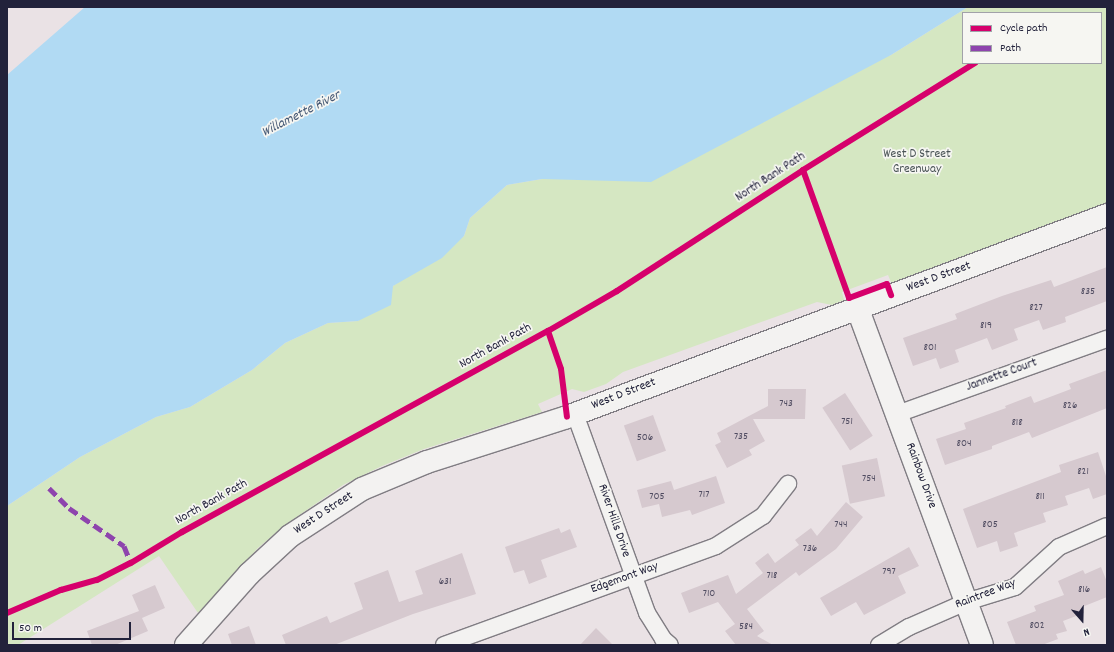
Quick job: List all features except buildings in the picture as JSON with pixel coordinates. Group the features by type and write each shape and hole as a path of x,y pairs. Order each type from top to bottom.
{"street":[{"name":"West D Street","path":"186,645 249,574 290,536 329,509 362,490 427,462 575,414 857,307 1107,215"},
{"name":"Rainbow Drive","path":"857,307 982,645"},
{"name":"Jannette Court","path":"897,414 1107,338"},
{"name":"River Hills Drive","path":"575,414 647,613 663,639 670,645"},
{"name":"Edgemont Way","path":"444,645 716,546 740,533 763,516 788,484"},
{"name":"Raintree Way","path":"879,645 909,627 966,602 1015,587 1059,547 1107,526"}],"green space":[{"name":"West D Street Greenway","path":"968,7 1107,7 1107,203 893,287 888,275 842,292 844,300 832,305 817,302 623,372 606,384 584,392 572,389 538,404 542,412 424,449 382,466 343,485 285,525 258,548 198,613 159,556 18,645 7,645 7,506 80,457 156,417 190,407 252,370 285,343 328,323 358,321 393,286 464,236 470,218 507,185 542,179 891,55"}],"water":[{"name":"Willamette River","path":"85,7 968,7 891,55 651,182 542,179 507,185 470,218 464,236 442,258 393,286 391,305 358,321 328,323 285,343 252,370 190,407 156,417 80,457 7,506 7,75"}],"marked path":[{"path":"49,488 69,508 124,546 131,563"}],"cycle path":[{"name":"North Bank Path","path":"7,613 61,590 97,580 131,563 182,532 548,331 617,291 803,170 973,64"},
{"name":"North Bank Path","path":"803,170 849,298 887,284 891,295"},
{"path":"548,331 561,369 567,417"}]}
